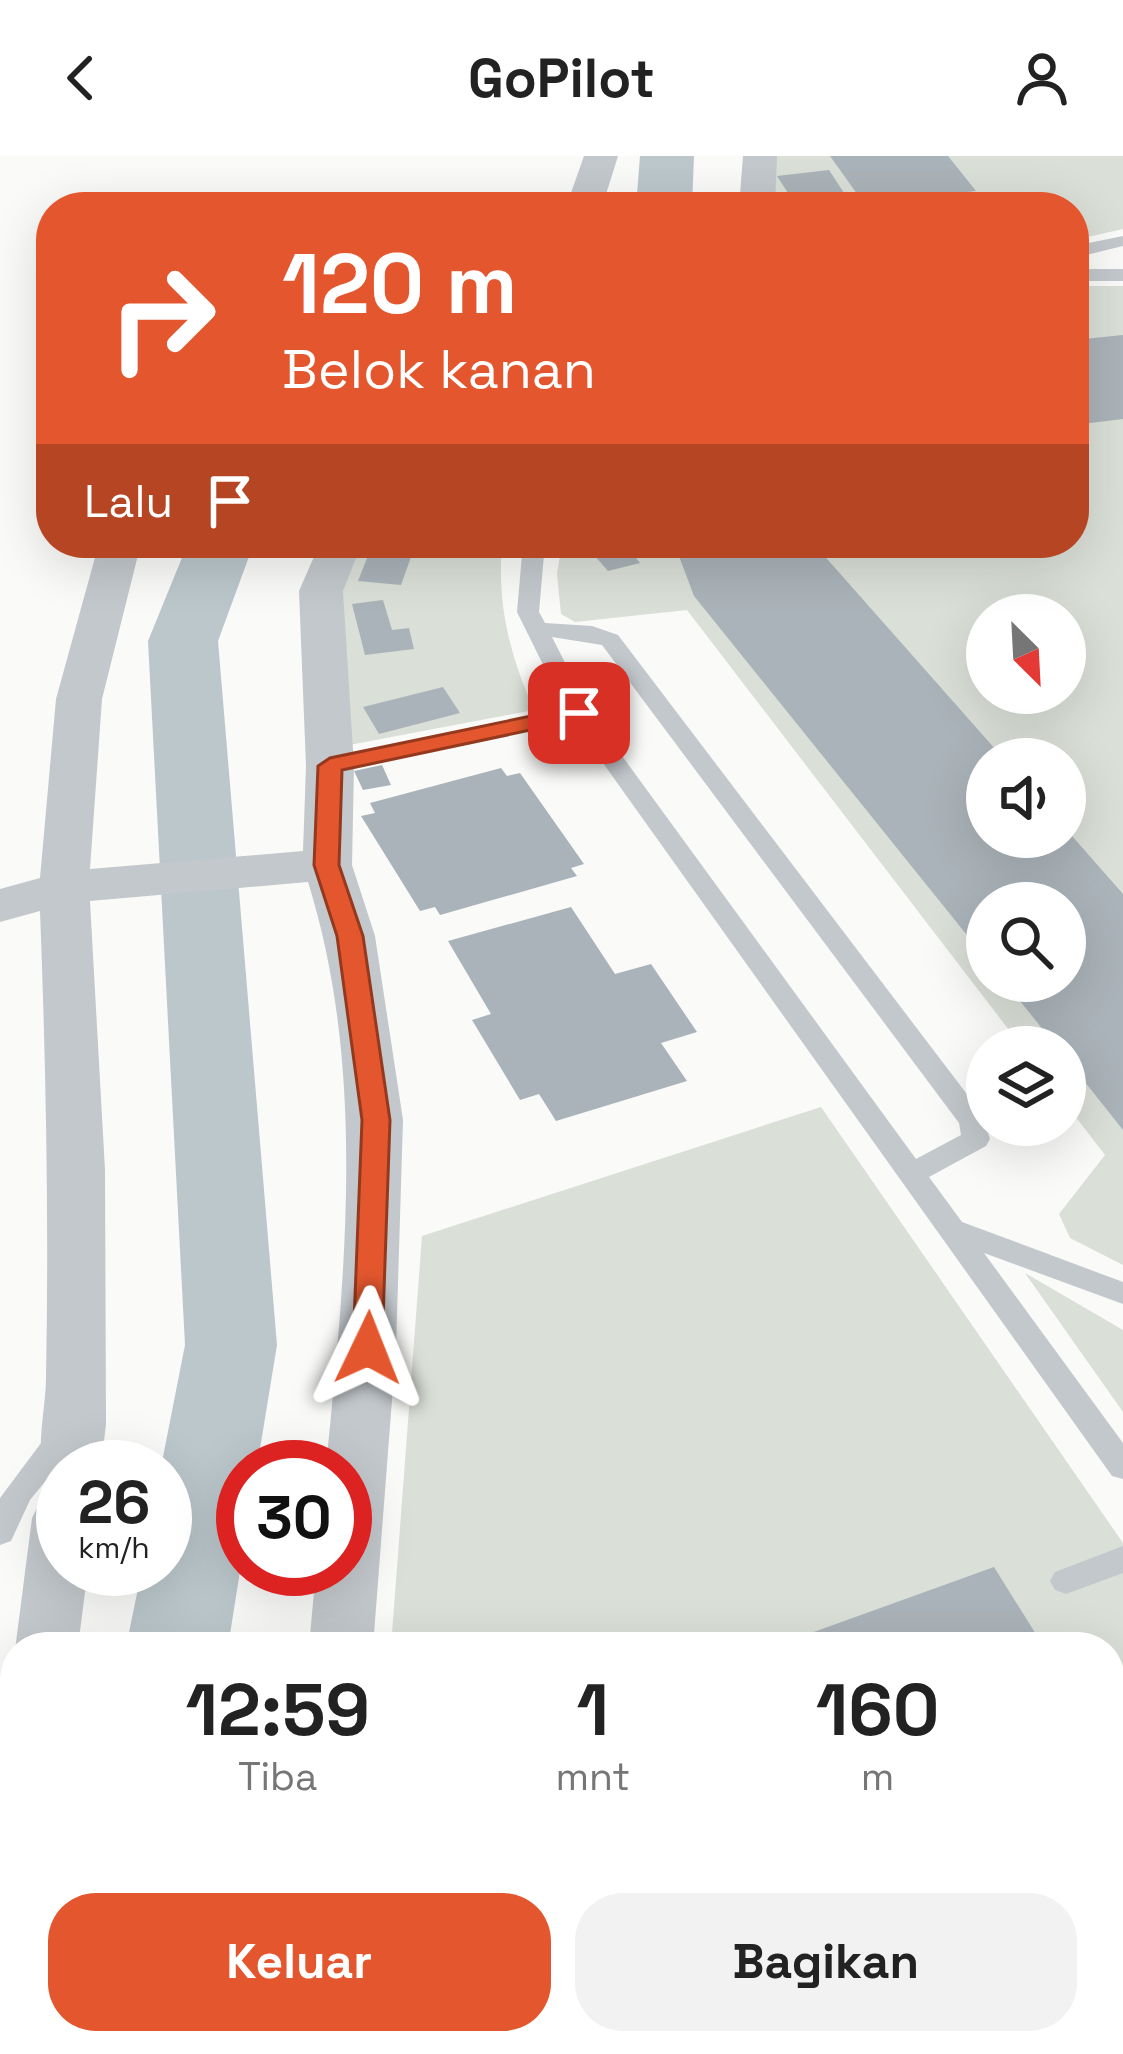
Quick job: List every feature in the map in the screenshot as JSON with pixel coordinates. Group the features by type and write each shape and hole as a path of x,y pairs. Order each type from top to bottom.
{"street":[{"path":"589,192 601,156"},
{"path":"758,192 760,156"},
{"path":"73,1440 86,884 79,699 116,558"},
{"path":"302,867 330,766 321,664 321,590 335,558"},
{"path":"0,906 86,884 302,867"},
{"path":"302,867 350,936 376,1120 368,1348 342,1632"},
{"path":"48,1632 53,1596"}],"lane":[{"path":"1089,249 1123,241"},
{"path":"1089,275 1123,275"},
{"path":"533,558 528,613 579,713 1123,1467"},
{"path":"534,628 592,633 610,640 972,1121 976,1139 967,1147 910,1174"},
{"path":"330,766 579,713"},
{"path":"950,1229 1123,1292"},
{"path":"0,1532 18,1493 36,1478"},
{"path":"1066,1582 1123,1559"}],"shaded area":[{"path":"769,156 1123,156 1123,229 1089,237 1089,192 765,192"},
{"path":"1089,286 1123,286 1123,1265 1070,1238 1059,1214 1105,1155 1086,1130 1086,1026 1006,1026 988,1002 1086,1002 1086,882 966,882 966,974 687,610 575,622 561,614 560,558 1089,558"},
{"path":"351,558 502,558 507,628 534,710 344,746 343,583"},
{"path":"821,1107 1123,1543 1123,1632 392,1632 422,1236"},
{"path":"1025,1273 1123,1330 1123,1412"}],"building":[{"path":"830,156 948,156 976,191 968,192 856,192"},
{"path":"829,170 843,192 787,192 777,176"},
{"path":"1123,335 1123,419 1089,423 1089,338"},
{"path":"367,558 411,558 401,585 358,581"},
{"path":"597,558 636,558 640,563 608,571"},
{"path":"680,558 826,558 985,738 966,738 966,858 1086,858 1086,852 1123,894 1123,1130 1086,1083 1086,1026 1040,1026 1021,1002 1086,1002 1086,882 966,882 966,934 694,596"},
{"path":"383,600 392,630 409,628 414,649 365,655 352,604"},
{"path":"443,687 460,713 379,734 363,707"},
{"path":"382,765 391,785 363,790 354,771"},
{"path":"501,768 507,776 520,773 584,864 571,868 577,876 440,915 435,907 420,911 361,816 375,813 370,803"},
{"path":"571,907 615,974 651,964 697,1032 661,1043 687,1081 556,1121 539,1094 520,1100 472,1020 491,1014 448,941"},
{"path":"994,1567 1035,1632 814,1632"}],"waterway":[{"path":"665,192 667,156"},
{"path":"180,1632 231,1345 183,641 215,558"}],"route":[{"path":"368,1348 376,1120 350,936 327,865 330,766 579,713"}]}
